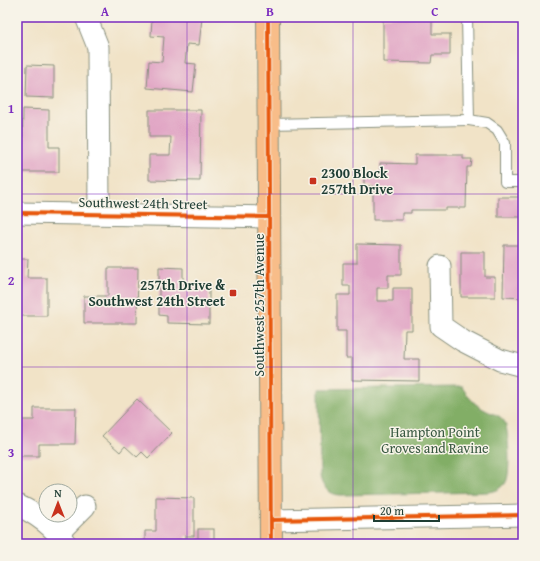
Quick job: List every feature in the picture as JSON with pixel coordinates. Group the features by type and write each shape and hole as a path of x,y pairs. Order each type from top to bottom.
{"main road":[{"name":"Southwest 257th Avenue","path":"268,17 271,544"}],"street":[{"path":"86,17 98,47 99,213"},
{"name":"Southwest 24th Street","path":"17,213 269,216"},
{"path":"440,266 441,326 463,341 500,360 523,366"},
{"path":"17,505 40,517 62,538 85,506"},
{"path":"271,520 523,515"}],"lane":[{"path":"467,17 469,120"},
{"path":"268,124 469,120 487,123 497,130 505,143 505,182 523,182"}],"green space":[{"name":"Hampton Point Groves and Ravine","path":"462,387 478,406 498,415 504,421 506,426 509,461 508,477 501,488 489,492 337,495 333,494 324,487 320,475 319,389"}],"building":[{"path":"152,17 202,18 199,45 187,44 185,63 196,64 193,92 147,88 149,61 162,62 164,37 151,36"},
{"path":"383,17 432,17 432,34 450,34 450,55 432,55 431,63 383,62"},
{"path":"27,65 54,66 54,98 26,97"},
{"path":"23,109 49,110 49,147 59,147 59,172 22,172"},
{"path":"149,110 201,110 200,181 149,180 149,155 170,155 171,137 149,137"},
{"path":"415,155 463,155 463,159 472,159 471,167 467,167 466,208 446,208 446,210 411,210 411,213 402,213 402,220 373,220 373,186 364,186 364,175 380,175 380,163 415,164"},
{"path":"498,197 523,197 523,217 498,217"},
{"path":"357,244 401,245 401,275 388,275 388,288 377,288 377,301 393,301 393,288 412,288 412,330 405,330 404,359 419,359 419,381 352,380 352,358 346,358 346,331 337,331 337,295 350,295 350,286 343,286 343,263 357,263"},
{"path":"504,245 523,245 523,298 503,297"},
{"path":"461,252 485,252 485,277 495,277 495,297 461,297"},
{"path":"17,259 28,259 27,278 47,278 47,316 17,316"},
{"path":"159,267 183,268 183,284 209,284 209,324 167,323 167,316 159,315"},
{"path":"108,268 138,268 137,323 84,323 84,296 108,296"},
{"path":"137,399 172,433 148,458 142,452 137,457 125,446 120,452 102,436"},
{"path":"34,408 76,408 75,444 39,444 39,456 19,456 19,420 34,420"},
{"path":"156,497 194,498 194,536 185,536 185,544 145,544 145,531 156,531"},
{"path":"198,529 214,529 214,544 198,544"}],"cycle path":[{"path":"268,17 271,544"},
{"path":"17,213 269,217"},
{"path":"271,520 523,515"}],"place":[{"name":"2300 Block 257th Drive","path":"313,181"},
{"name":"257th Drive & Southwest 24th Street","path":"233,293"}]}
